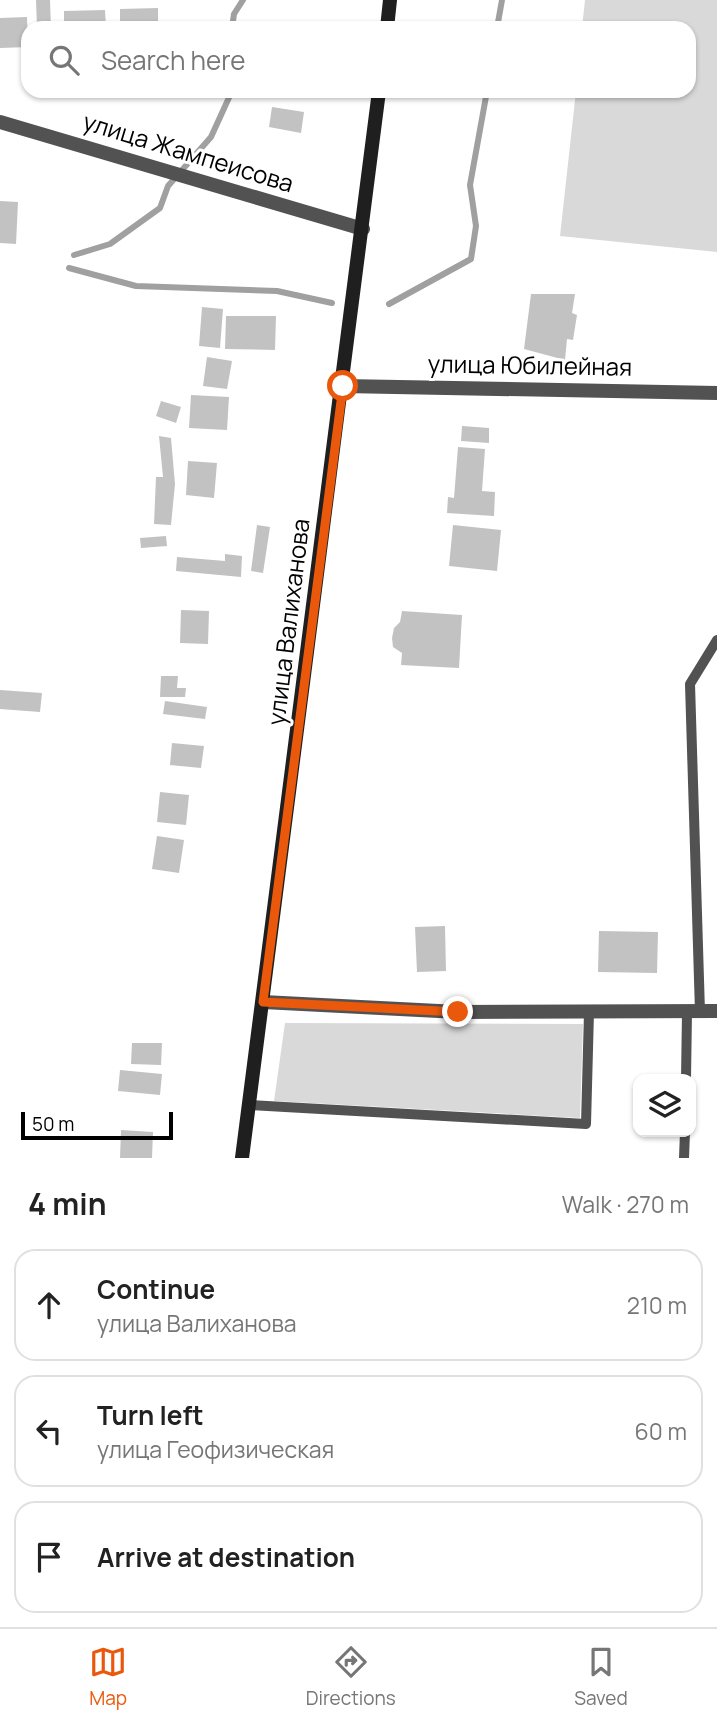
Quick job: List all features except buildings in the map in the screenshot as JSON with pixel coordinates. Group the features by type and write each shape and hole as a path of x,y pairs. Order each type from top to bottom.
{"main road":[{"path":"388,21 390,0"},
{"name":"улица Валиханова","path":"242,1158 378,98"}],"street":[{"name":"улица Жампеисова","path":"0,122 363,229"},
{"name":"улица Юбилейная","path":"343,386 717,393"},
{"path":"263,1002 458,1012 717,1012"}],"lane":[{"path":"687,1074 693,1012 690,684 717,640"},
{"path":"249,1105 586,1124 589,1012"},
{"path":"684,1158 685,1137"}],"shaded area":[{"path":"585,0 717,0 717,252 560,236 575,98 696,98 696,21 583,21"},
{"path":"285,1023 583,1024 580,1118 274,1101"}],"waterway":[{"path":"233,21 234,14 243,0"},
{"path":"498,21 502,0"},
{"path":"74,255 110,244 160,208 168,186 211,137 229,98"},
{"path":"389,304 471,259 476,226 470,185 486,98"},
{"path":"69,268 136,286 277,291 332,303"}],"route":[{"path":"343,386 263,1002 458,1012"}]}
